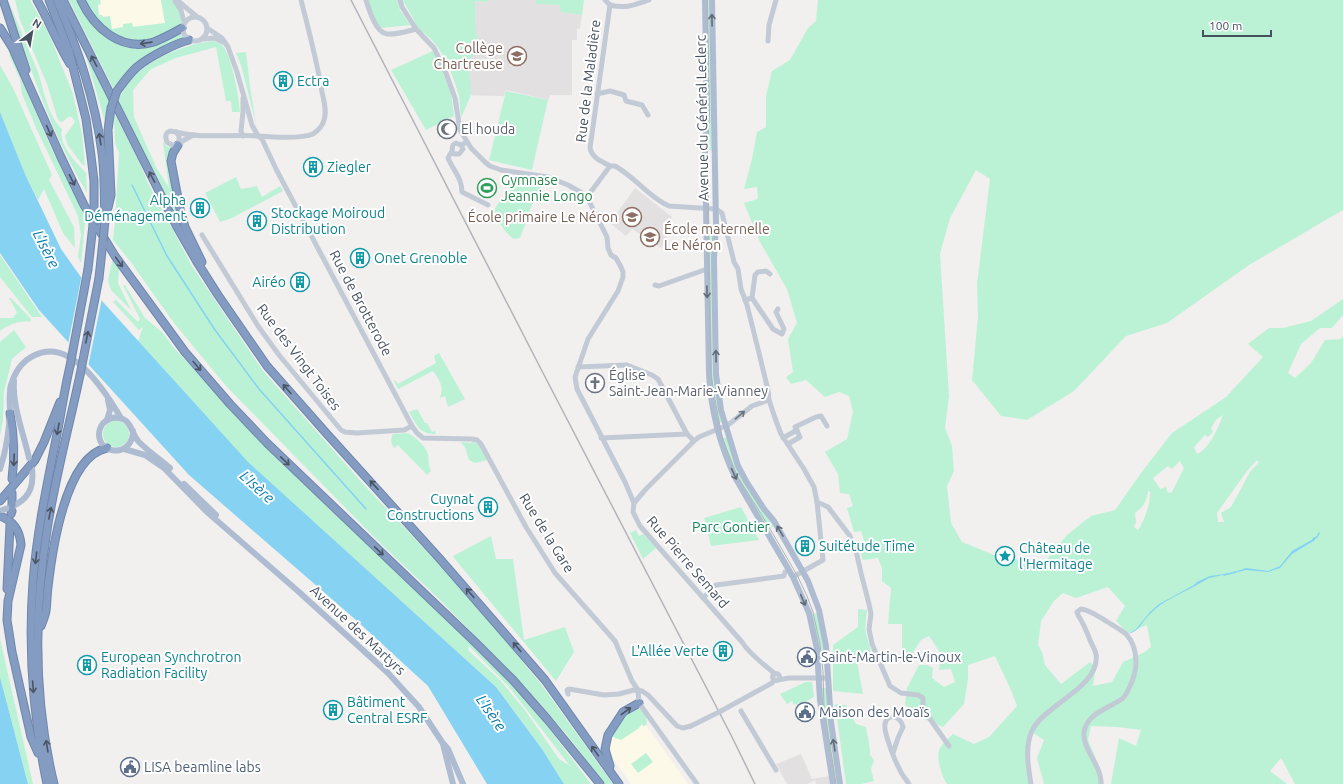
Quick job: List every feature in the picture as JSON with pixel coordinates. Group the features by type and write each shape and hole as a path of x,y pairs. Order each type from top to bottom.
{"highway":[{"path":"3,0 38,106"},
{"path":"37,0 73,70"},
{"path":"47,784 35,716 31,633 33,583 39,527 88,269 94,207 94,181 89,136 80,92 69,51 50,0"},
{"path":"54,784 46,742 42,705 38,636 40,584 47,529 99,278 105,220 104,169 96,114 88,81 57,0"},
{"path":"64,0 177,227 197,262 239,327 267,366 440,559 545,680 618,783"},
{"path":"81,0 86,11 98,26 110,35 124,42 140,44 154,42 171,35 183,25"},
{"path":"0,28 12,47 84,205 115,256 185,352 230,404 267,443 513,680 600,784"},
{"path":"105,220 111,195 108,130 111,108 117,91 125,79 137,67 170,47 189,40"},
{"path":"178,144 173,154 171,165 185,227 200,259 267,366"},
{"path":"0,501 35,460 65,391"},
{"path":"10,413 14,459 12,479"},
{"path":"38,636 46,611 55,543 68,490 83,465 98,450 107,448"},
{"path":"11,510 12,492"},
{"path":"0,516 12,523 18,530 21,545 8,601"},
{"path":"10,525 7,620 12,652 31,737 43,764"},
{"path":"618,783 606,756 606,740 610,729 626,709 639,703"},
{"path":"565,741 595,784"}],"main road":[{"name":"Avenue du Général Leclerc","path":"705,0 707,113 705,151 709,384 717,430 728,463 793,577 809,613 818,649 821,708 833,784"},
{"name":"Avenue du Général Leclerc","path":"712,0 716,209 714,258 716,374 721,410 738,466 746,482 774,521 808,581 822,621 826,646 830,722 840,784"},
{"path":"0,469 6,448 10,413 11,382 22,364 39,353 59,353 72,358 106,395 121,418 129,423 132,432 131,442 124,449 112,451 103,445 99,434 103,424 107,420 111,418 121,418"},
{"path":"15,376 15,402 30,458"},
{"path":"106,395 110,410 107,420"},
{"name":"Avenue des Martyrs","path":"132,432 140,443 161,459 187,487 233,530 247,546"},
{"name":"Avenue des Martyrs","path":"124,449 145,455 164,468 207,512 363,649 388,673 419,708 448,749 463,784"},
{"path":"0,511 16,505 27,496 32,482 32,469"},
{"name":"Avenue des Martyrs","path":"442,742 453,784"}],"street":[{"path":"176,0 205,22 207,32 202,38 196,41 189,40 184,35 181,10 176,0"},
{"path":"194,134 174,146 169,144 165,137 168,132 171,131 194,134 269,137 301,136 313,134 320,128 324,120 324,103 318,67 301,0"},
{"path":"366,0 372,17 381,32 387,34 416,29"},
{"path":"400,0 402,7 416,29 434,48 446,73 455,98 460,130 471,148 490,166 501,170 548,177 568,185 587,197 610,166"},
{"path":"605,0 610,5"},
{"name":"Rue de la Maladière","path":"649,0 630,7 619,8 610,5 590,148 591,153 595,158 610,166 621,168 662,203 669,206 716,209"},
{"path":"768,41 769,25 776,0"},
{"path":"183,25 189,18 196,16"},
{"path":"207,28 216,34 226,44"},
{"path":"202,38 214,38 226,44"},
{"name":"Rue de Brotterode","path":"226,44 232,54 252,126 258,136 262,139 281,179 412,426 417,434 423,438 459,439"},
{"path":"597,94 610,90 624,95 626,101 642,105 648,115"},
{"path":"243,95 243,112 240,131 243,136"},
{"path":"176,132 179,136 178,144"},
{"path":"265,145 269,137"},
{"path":"467,142 461,145 458,143 453,144 452,152 448,158 462,183 462,192 488,205"},
{"name":"Rue Pierre Semard","path":"587,197 607,237 608,248 611,255 616,258 621,266 623,278 618,291 588,339 575,377 577,389 625,482 634,503 633,512 640,526 742,642 747,650 776,677"},
{"path":"716,209 720,210 723,215 734,262 738,270 758,349 769,400 775,418 783,438 810,479 814,488 817,502 823,560 793,577"},
{"name":"Rue des Vingt Toises","path":"202,235 258,326 279,355 341,430 345,432 357,432 404,430 412,426"},
{"path":"655,285 659,286 707,269"},
{"path":"770,274 769,272 762,270 755,275 752,298 773,329 779,334 782,334 784,330 776,312 778,309"},
{"path":"745,300 752,298"},
{"path":"578,367 627,365 652,375 658,379 687,434 694,441"},
{"path":"634,503 646,489 699,437 727,426 752,406 769,400"},
{"path":"788,444 800,437 795,427 818,416 821,416 827,426"},
{"path":"783,438 797,430"},
{"path":"601,438 687,434"},
{"name":"Rue de la Gare","path":"459,439 477,440 480,444 526,526 555,573 611,635 638,690"},
{"path":"817,502 828,508 850,536 855,549 869,604 869,629 872,644 890,686 900,693 918,695 923,698 923,709 949,746"},
{"path":"703,598 716,585 784,576 785,572"},
{"path":"1031,784 1028,753 1029,742 1034,727 1042,717 1086,681 1095,664 1096,653 1078,615 1079,610 1084,609 1127,635 1137,659 1132,684 1123,698 1098,712 1086,726 1084,733 1088,747 1102,779 1101,784"},
{"path":"568,694 567,690 569,689 604,695 638,690 648,694 677,726 683,728 691,726 772,683 776,677 828,678"},
{"path":"638,690 639,703 698,784"},
{"path":"741,711 776,770"},
{"path":"893,753 898,738 904,727 901,720 897,717 889,718 886,721 884,729 899,770 909,784"}],"shaded area":[{"path":"89,0 161,0 165,23 133,27 132,23 123,27 112,29 100,19"},
{"name":"Collège Chartreuse","path":"488,0 536,0 536,3 561,5 561,12 582,15 580,28 577,29 577,40 572,40 572,95 550,95 548,100 506,90 504,96 459,95 449,66 479,43 476,34 475,1 488,2"},
{"path":"635,188 672,217 662,232 668,240 661,248 632,229 626,236 610,223"},
{"path":"642,724 643,726 646,725 688,784 631,784 608,752 610,736"},
{"path":"801,754 812,779 829,776 830,784 816,784 815,780 807,784 787,784 776,764"}],"green space":[{"path":"8,0 38,72 53,118 62,129 61,135 65,147 86,173 87,193 69,161 46,110 19,36"},
{"path":"15,0 30,0 49,34 73,94 82,134 85,166 67,144 65,136 75,122 72,117 68,117 62,122 59,121 57,117 47,84 20,20"},
{"path":"69,0 77,0 98,29 114,42 135,46 149,45 165,41 180,32 184,40 152,55 115,92"},
{"path":"84,0 100,0 101,4 98,5 99,15 102,15 103,17 110,16 112,29 123,27 123,24 132,23 133,27 165,23 161,0 172,0 180,14 181,22 176,28 161,37 147,41 125,39 117,37 104,27 93,15"},
{"path":"368,0 397,0 400,10 410,25 381,28 374,17"},
{"path":"403,0 488,0 488,2 475,1 476,34 484,51 469,58 471,95 461,118 457,87 449,67 438,47 424,33 416,29 413,18"},
{"path":"536,0 584,0 582,15 561,12 560,5 536,4"},
{"path":"706,0 710,0 713,150 706,150"},
{"path":"818,0 1343,0 1343,210 1249,265 1167,323 1126,336 1074,391 1027,420 1001,416 972,380 978,317 977,284 990,179 976,170 950,218 940,254 949,396 945,428 952,446 954,471 947,486 951,523 962,542 994,555 1043,564 1067,535 1091,516 1115,510 1172,433 1226,397 1263,357 1248,344 1269,328 1283,328 1311,321 1343,299 1343,315 1332,328 1320,328 1301,344 1288,373 1295,378 1311,363 1325,340 1341,339 1343,336 1343,784 1295,784 1281,758 1270,771 1287,784 1111,784 1119,738 1136,746 1141,730 1091,726 1088,740 1102,773 1104,784 1044,784 1037,758 1044,740 1033,733 1027,754 1031,784 947,784 941,772 938,756 940,748 944,742 953,734 974,744 989,737 1017,706 995,656 968,665 968,679 964,704 943,727 924,719 905,705 907,688 919,665 927,665 933,668 932,678 944,687 955,682 951,669 939,670 941,654 929,636 921,640 911,655 902,649 902,624 888,624 891,588 882,581 882,568 878,558 863,560 861,554 867,549 861,531 854,532 847,508 853,506 849,494 840,493 838,474 825,452 847,439 853,412 849,396 839,392 825,397 806,380 791,384 786,377 793,372 788,339 797,323 787,289 760,242 744,203 758,199 757,187 744,189 757,132 766,127 766,96 772,71 790,60 808,28 816,21","holes":["1223,415 1210,442 1197,454 1194,447 1205,435 1208,437 1213,432 1211,428 1216,420","1257,460 1259,462 1250,472 1231,507 1221,513 1224,522 1218,522 1217,513 1247,471","1180,461 1184,468 1172,492 1168,493 1166,487 1160,489 1153,478 1168,466 1172,469","1148,491 1150,492 1150,496 1147,512 1138,530 1134,527 1136,522 1135,513 1147,498","1108,587 1125,606 1116,621 1128,633 1147,625 1151,647 1145,652 1123,662 1112,682 1093,686 1096,667 1090,662 1061,684 1045,665 1042,652 1038,645 1041,621 1054,601 1063,593 1076,598"]},
{"path":"213,41 222,45 226,50 237,87 240,112 232,112 231,101 226,101 216,47 176,58 151,69 133,90 134,117 156,167 169,188 163,142 168,147 173,148 171,153 182,226 118,100 131,79 150,63 181,48"},
{"path":"83,46 110,102 107,129"},
{"path":"433,51 451,92 454,116 426,130 391,70"},
{"path":"246,52 256,124 241,65 236,53"},
{"path":"11,54 52,150 86,212 81,263 78,257 81,235 78,216 36,128 22,94 20,79 9,55"},
{"path":"0,65 13,88 52,175 49,180 74,227 75,248 63,233 44,189 38,200 25,174 0,112"},
{"path":"506,91 548,100 532,170 489,160"},
{"path":"114,113 138,159 147,181 192,266 263,371 366,487 467,594 541,684 613,784 605,784 567,735 527,689 440,600 377,540 227,387 174,323 130,261 113,240 119,153 115,143"},
{"path":"236,177 241,189 257,186 262,197 280,186 283,191 232,218 220,222 205,193"},
{"path":"534,179 544,181 530,209 520,238 514,239 505,230 493,212 499,202 504,203 513,186 519,182 529,185"},
{"path":"708,226 714,226 713,288 722,422 717,423 711,384"},
{"path":"0,255 42,317 32,317 0,277"},
{"path":"113,257 119,268 118,283 131,310 111,290 108,281"},
{"path":"123,285 125,285 145,318 162,332 174,348 278,459 498,670 541,718 591,784 564,784 542,749 496,687 247,462 138,341 143,327 139,330 113,302 116,300 138,322 140,319","holes":["469,646 509,687 570,766 559,759 524,709 500,680 468,650"]},
{"path":"9,298 11,298 31,319 30,322 14,324 0,331 0,318 13,318 17,312"},
{"path":"14,330 26,347 12,359 4,392 3,420 0,436 0,342"},
{"path":"439,353 465,399 448,407 445,396 440,398 442,390 441,384 433,371 398,389 394,381 395,380 398,384 436,363 434,356"},
{"path":"417,409 425,423 427,423 432,432 435,431 436,434 426,433 419,428 409,412"},
{"path":"116,421 125,425 129,434 125,443 116,447 107,443 103,434 107,425"},
{"path":"408,433 420,442 427,452 431,471 427,475 398,445 394,448 392,445 391,440 393,434"},
{"path":"727,437 735,462 775,525 768,530 737,479 721,439"},
{"path":"472,441 479,445 487,460 475,463 469,460 465,447 461,443 471,443"},
{"name":"Parc Gontier","path":"741,507 759,540 711,546 704,518"},
{"path":"636,530 639,536 643,534 656,548 643,559 630,533"},
{"path":"491,536 496,559 513,559 524,640 565,627 574,652 556,681 453,556"},
{"path":"858,609 867,610 865,629 871,652 857,662 863,694 833,691 833,645 858,627"},
{"path":"817,613 826,662 820,662 811,615"},
{"path":"0,639 33,784 28,784 0,677"},
{"path":"806,682 812,682 814,697 805,702 794,705 792,701 787,704 780,694"},
{"path":"820,688 826,688 839,784 834,784"},
{"path":"835,704 846,705 856,724 866,727 870,755 874,760 871,769 874,781 861,784 846,784"},
{"path":"637,707 645,715 647,720 646,725 643,726 642,724 639,728 621,740 610,736 626,714"},
{"path":"646,753 653,762 638,773 631,764"}],"water":[{"name":"L'Isère","path":"0,112 25,174 61,249 83,280 248,462 496,687 542,749 564,784 487,784 428,686 356,620 189,475 39,310 0,253"},
{"path":"1315,538 1315,540 1292,554 1280,568 1268,572 1246,570 1209,578 1160,605 1147,617 1138,629 1128,634 1136,629 1150,612 1159,604 1197,582 1210,576 1231,573 1246,568 1268,571 1280,566 1292,551"},
{"path":"0,677 28,784 0,784"}],"pier":[{"path":"82,274 102,298 88,367 68,344"}],"waterway":[{"path":"132,185 167,256 215,330 259,389 366,509"},
{"path":"1313,539 1317,537 1319,533"},
{"path":"1224,575 1236,572"}],"tram line":[{"path":"707,0 709,113 707,151 709,288 711,374 714,394 722,437 737,476 797,575 813,612 820,644 823,672 824,707 836,784"}],"railway":[{"path":"351,0 755,784"}],"place":[{"name":"Collège Chartreuse","path":"517,56"},
{"name":"Ectra","path":"283,81"},
{"name":"El houda","path":"447,129"},
{"name":"Ziegler","path":"313,167"},
{"name":"Gymnase Jeannie Longo","path":"487,188"},
{"name":"Alpha Déménagement","path":"200,208"},
{"name":"École primaire Le Néron","path":"632,217"},
{"name":"Stockage Moiroud Distribution","path":"257,221"},
{"name":"École maternelle Le Néron","path":"650,237"},
{"name":"Onet Grenoble","path":"360,258"},
{"name":"Airéo","path":"300,282"},
{"name":"Église Saint-Jean-Marie-Vianney","path":"595,383"},
{"name":"Cuynat Constructions","path":"488,507"},
{"name":"Suitétude Time","path":"805,546"},
{"name":"Château de l'Hermitage","path":"1005,556"},
{"name":"L'Allée Verte","path":"723,651"},
{"name":"Saint-Martin-le-Vinoux","path":"807,657"},
{"name":"European Synchrotron Radiation Facility","path":"87,665"},
{"name":"Bâtiment Central ESRF","path":"333,710"},
{"name":"Maison des Moaïs","path":"805,712"},
{"name":"LISA beamline labs","path":"130,767"}]}
